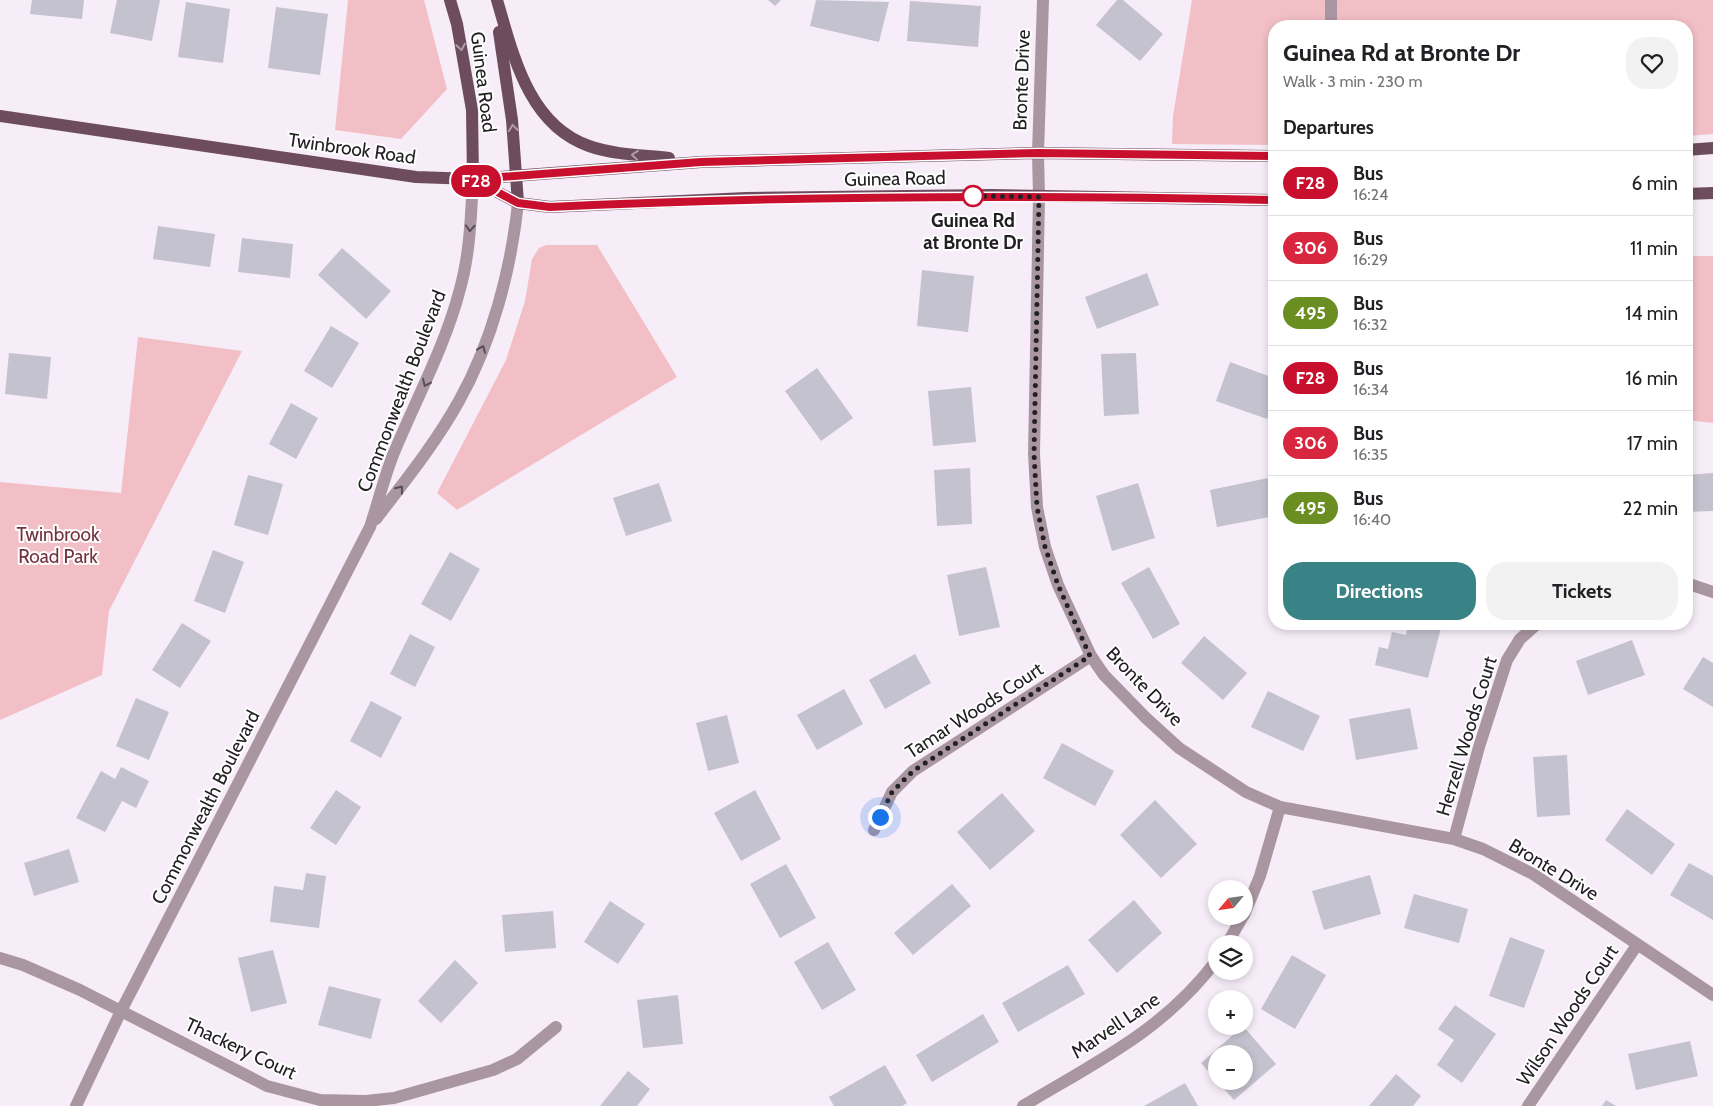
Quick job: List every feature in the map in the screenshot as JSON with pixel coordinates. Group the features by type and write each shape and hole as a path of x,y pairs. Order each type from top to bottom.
{"main road":[{"name":"Guinea Road","path":"450,0 457,24 472,110 473,179 518,203 550,207 746,198 991,195 1268,200"},
{"name":"Guinea Road","path":"493,0 511,110 518,176 518,203"},
{"path":"497,0 514,57 527,88 544,115 566,133 588,146 616,152 701,162"},
{"name":"Twinbrook Road","path":"0,116 416,177 473,179 701,162"},
{"path":"1693,149 1713,148"},
{"name":"Guinea Road","path":"701,162 1038,153 1268,156"},
{"path":"1693,193 1713,192"}],"street":[{"name":"Bronte Drive","path":"1043,0 1038,153 1039,197 1034,454 1037,507 1045,547 1058,585 1090,656 1104,675 1146,718 1179,748 1246,792 1280,807 1454,839 1483,849 1533,874 1713,994"},
{"path":"1331,0 1331,20"},
{"name":"Commonwealth Boulevard","path":"76,1106 121,1011 370,527 393,456 428,380 447,332 461,288 470,239 473,179"},
{"name":"Commonwealth Boulevard","path":"370,527 424,456 459,401 484,348 503,286 515,235 518,203"},
{"path":"1693,585 1713,592"},
{"name":"Herzell Woods Court","path":"1454,839 1479,747 1508,660 1520,639 1530,630"},
{"name":"Tamar Woods Court","path":"874,830 892,792 913,771 1090,656"},
{"path":"1253,892 1260,876 1280,807"},
{"name":"Wilson Woods Court","path":"1528,1106 1637,945"},
{"name":"Thackery Court","path":"0,958 23,965 72,986 267,1086 287,1093 341,1102 394,1098 493,1070 516,1059 556,1027"},
{"name":"Marvell Lane","path":"1023,1106 1126,1045 1158,1022 1185,998 1208,971"}],"green space":[{"path":"348,0 424,0 447,89 401,139 335,130"},
{"path":"1192,0 1713,0 1713,134 1693,135 1693,20 1268,20 1268,145 1172,144 1173,116"},
{"path":"546,245 597,245 677,377 457,510 437,493 506,360 525,301 532,259 539,248"},
{"path":"1693,256 1713,256 1713,423 1693,421"},
{"name":"Twinbrook Road Park","path":"138,337 242,351 109,611 102,675 0,720 0,482 121,493"}],"building":[{"path":"32,0 84,0 82,19 30,14"},
{"path":"117,0 160,0 152,41 110,33"},
{"path":"768,0 781,0 775,6"},
{"path":"816,0 889,2 879,42 810,26"},
{"path":"1117,0 1123,0 1163,34 1140,61 1096,25"},
{"path":"910,1 981,6 978,47 907,41"},
{"path":"186,2 230,9 223,63 178,57"},
{"path":"276,7 328,14 320,75 268,68"},
{"path":"158,226 215,234 210,267 153,259"},
{"path":"242,238 293,244 290,278 238,272"},
{"path":"342,248 391,291 366,319 318,275"},
{"path":"922,270 974,276 968,332 917,326"},
{"path":"1147,273 1159,305 1097,329 1085,297"},
{"path":"331,326 359,343 332,388 304,371"},
{"path":"9,353 51,357 47,399 5,394"},
{"path":"1136,353 1139,414 1104,416 1101,354"},
{"path":"1230,362 1268,376 1267,419 1216,401"},
{"path":"817,368 853,418 821,441 785,391"},
{"path":"971,387 976,442 933,446 928,391"},
{"path":"291,403 318,418 296,459 269,444"},
{"path":"970,468 972,524 937,526 934,470"},
{"path":"1713,473 1713,511 1693,512 1693,474"},
{"path":"248,475 283,484 268,535 234,525"},
{"path":"1268,478 1268,517 1217,527 1210,490"},
{"path":"659,483 672,521 626,536 613,498"},
{"path":"1138,483 1155,538 1112,551 1096,496"},
{"path":"213,550 244,562 225,613 194,601"},
{"path":"450,552 480,569 451,621 421,604"},
{"path":"986,567 1000,627 959,636 947,575"},
{"path":"1149,567 1180,624 1153,639 1121,583"},
{"path":"182,623 211,641 180,688 152,670"},
{"path":"1407,630 1440,630 1428,678 1375,665 1379,647 1388,649 1392,632 1406,635"},
{"path":"410,634 435,647 415,687 390,674"},
{"path":"1204,636 1247,673 1223,700 1181,663"},
{"path":"1632,640 1645,675 1588,695 1576,661"},
{"path":"915,654 931,683 885,709 869,680"},
{"path":"1703,657 1713,663 1713,707 1683,689"},
{"path":"844,689 863,724 817,750 797,715"},
{"path":"1268,691 1320,716 1303,751 1251,727"},
{"path":"136,698 169,712 149,760 116,746"},
{"path":"371,701 402,717 381,758 350,741"},
{"path":"1410,708 1418,749 1356,760 1349,719"},
{"path":"727,715 739,763 708,771 696,723"},
{"path":"1062,743 1114,771 1095,806 1043,778"},
{"path":"1567,755 1570,815 1537,817 1533,757"},
{"path":"121,767 149,781 136,808 122,801 105,832 76,818 101,771 115,779"},
{"path":"336,790 361,807 336,845 310,828"},
{"path":"755,790 781,839 741,861 714,813"},
{"path":"1002,793 1035,831 990,870 957,832"},
{"path":"1155,800 1197,844 1161,878 1120,835"},
{"path":"1627,809 1675,844 1652,875 1605,840"},
{"path":"69,849 79,882 34,896 24,863"},
{"path":"1689,863 1713,876 1713,920 1670,895"},
{"path":"786,864 816,918 780,938 750,884"},
{"path":"306,873 326,876 319,928 270,922 274,886 303,890"},
{"path":"1370,875 1381,914 1324,930 1312,891"},
{"path":"952,884 971,906 913,955 894,933"},
{"path":"1414,894 1468,909 1459,943 1404,928"},
{"path":"1134,900 1162,933 1117,973 1088,940"},
{"path":"610,901 645,924 618,964 584,942"},
{"path":"553,911 556,948 505,952 502,915"},
{"path":"1510,937 1545,950 1524,1008 1489,996"},
{"path":"828,942 856,990 822,1010 794,962"},
{"path":"273,950 287,1003 251,1012 238,958"},
{"path":"1292,955 1326,975 1295,1029 1261,1009"},
{"path":"455,960 478,983 441,1023 418,1001"},
{"path":"1068,965 1085,994 1018,1032 1002,1003"},
{"path":"329,986 381,999 371,1039 318,1025"},
{"path":"678,995 683,1044 643,1048 637,1000"},
{"path":"1455,1005 1496,1034 1462,1083 1437,1065 1454,1040 1438,1029"},
{"path":"983,1014 999,1042 932,1082 916,1055"},
{"path":"1233,1035 1251,1035 1276,1064 1253,1084 1253,1045 1221,1045"},
{"path":"1690,1041 1698,1076 1636,1090 1628,1054"},
{"path":"1208,1057 1208,1071 1201,1063"},
{"path":"885,1065 907,1103 902,1106 834,1106 829,1097"},
{"path":"628,1071 650,1089 637,1106 600,1106"},
{"path":"1396,1074 1421,1096 1413,1106 1369,1106"},
{"path":"1185,1083 1198,1106 1144,1106"},
{"path":"1225,1090 1246,1090 1234,1100"},
{"path":"1606,1100 1616,1106 1602,1106"}],"bus line":[{"name":"F28","path":"1268,156 1038,153 701,162 473,179 518,203 550,207 746,198 991,195 1268,200"}],"place":[{"name":"Guinea Rd at Bronte Dr","path":"973,196"}],"route":[{"path":"880,817 892,792 913,771 1090,656 1058,585 1045,547 1037,507 1034,454 1039,197 973,196"}]}
